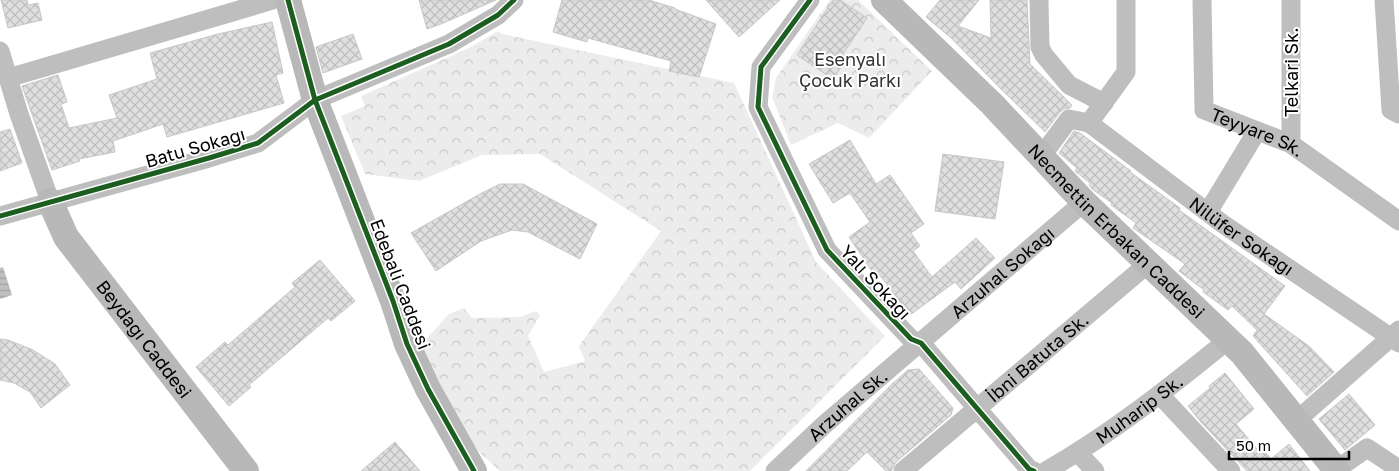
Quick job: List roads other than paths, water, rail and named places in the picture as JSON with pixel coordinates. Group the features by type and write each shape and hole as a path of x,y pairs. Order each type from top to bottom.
{"street":[{"path":"8,78 273,0"},
{"name":"Edebali Caddesi","path":"288,0 316,100 393,301 407,344 428,389 474,471"},
{"name":"Batu Sokağı","path":"0,216 258,143 316,100 449,44 495,8 514,0"},
{"name":"Yalı Sokağı","path":"810,0 761,67 758,107 827,250 911,339 921,343 1029,469 1034,471"},
{"name":"Necmettin Erbakan Caddesi","path":"884,0 992,104 1084,202 1242,353 1336,470"},
{"path":"1039,0 1040,47 1044,55 1069,85 1104,103"},
{"path":"1041,157 1069,119 1089,122 1126,72 1126,0"},
{"name":"Teyyare Sk.","path":"1202,0 1204,110 1291,144 1399,221"},
{"name":"Telkari Sk.","path":"1291,0 1291,144"},
{"path":"1384,0 1394,73 1391,110 1399,114"},
{"path":"0,51 19,114 50,201"},
{"name":"Nilüfer Sokağı","path":"1089,122 1208,212 1396,337"},
{"path":"1208,212 1257,131"},
{"name":"Beydağı Caddesi","path":"50,201 66,237 246,471"},
{"name":"Arzuhal Sokağı","path":"921,343 1084,202"},
{"name":"İbni Batuta Sk.","path":"903,471 1149,263"},
{"path":"1296,421 1396,337"},
{"name":"Muharip Sk.","path":"1046,471 1078,453 1160,395 1228,340"},
{"name":"Arzuhal Sk.","path":"775,471 825,424 921,343"},
{"path":"1160,395 1231,471"},
{"path":"1336,470 1367,448 1399,469"},
{"path":"1078,453 1095,471"}],"park label":[{"name":"Esenyalı Çocuk Parkı","path":"850,69"}]}
